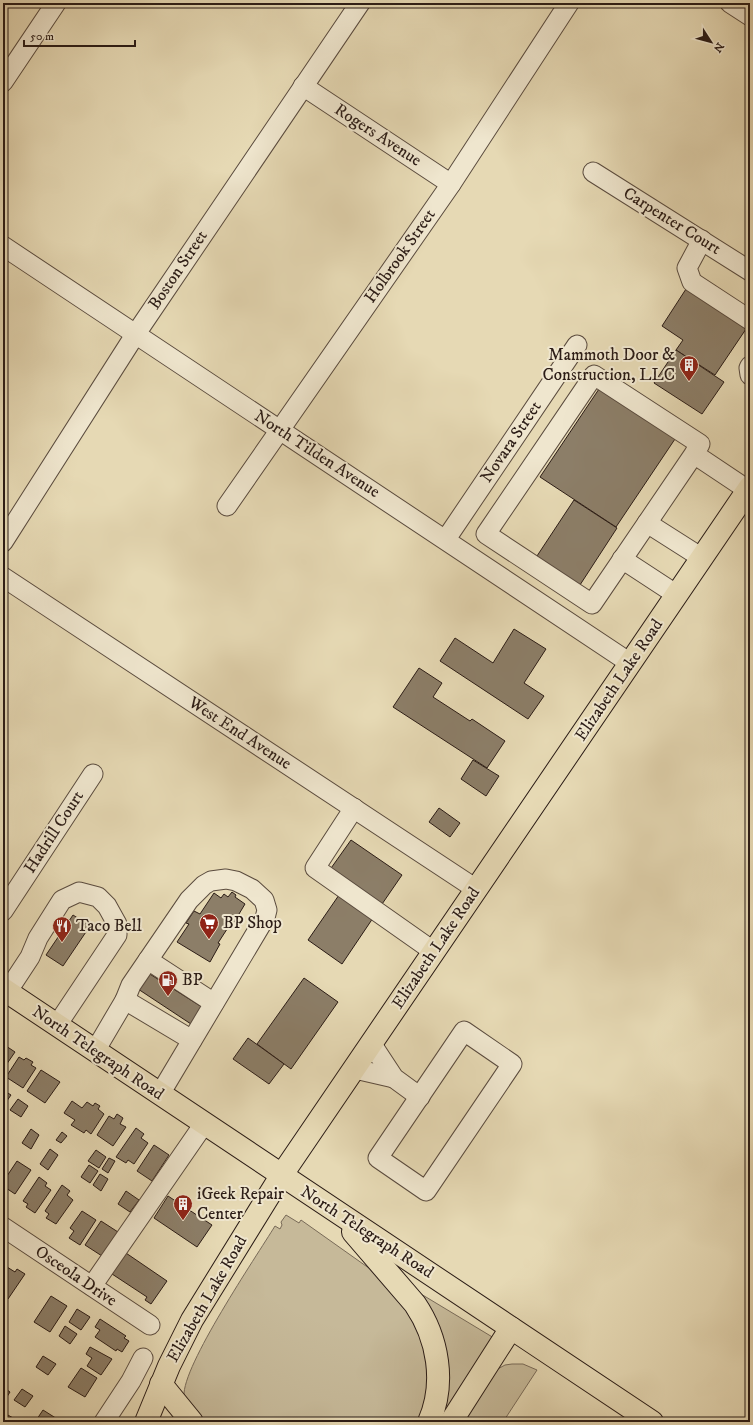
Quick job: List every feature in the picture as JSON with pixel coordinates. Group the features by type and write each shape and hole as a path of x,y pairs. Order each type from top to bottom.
{"main road":[{"name":"Elizabeth Lake Road","path":"146,1422 178,1347 203,1302 281,1176 749,488"},
{"name":"North Telegraph Road","path":"5,990 281,1176 652,1422"},
{"path":"335,1211 415,1304 424,1317 433,1339 438,1372 437,1394 429,1422"},
{"path":"451,1422 511,1328"},
{"path":"161,1384 192,1422"}],"street":[{"path":"3,82 56,3"},
{"name":"Boston Street","path":"3,542 135,335 360,3"},
{"name":"Holbrook Street","path":"227,506 279,429 451,184 569,3"},
{"path":"730,3 750,16"},
{"name":"Rogers Avenue","path":"304,86 451,184"},
{"name":"Carpenter Court","path":"593,172 750,270"},
{"path":"702,240 687,268 692,282 750,320"},
{"name":"North Tilden Avenue","path":"3,246 630,663"},
{"name":"Novara Street","path":"446,540 573,351 594,375"},
{"path":"750,366 748,368 750,375"},
{"path":"594,375 700,444 592,604 486,534 594,375"},
{"path":"515,437 540,453"},
{"path":"694,454 749,488"},
{"path":"491,473 516,488"},
{"path":"647,523 702,558"},
{"path":"622,559 677,595"},
{"path":"510,583 525,561"},
{"name":"West End Avenue","path":"3,577 476,889"},
{"name":"Hadrill Court","path":"3,911 93,774"},
{"path":"354,808 315,868 433,951"},
{"path":"95,1051 125,1000 131,985 189,900 204,885 211,881 226,879 236,881 252,889 264,900 268,910 265,918 160,1094"},
{"path":"5,990 30,957 38,938 62,900 79,892 98,897 107,906 117,924 117,936 57,1025"},
{"path":"148,960 214,1003"},
{"path":"125,1000 192,1040"},
{"path":"464,1031 512,1064 426,1191 378,1158 420,1097 464,1031"},
{"path":"371,1043 394,1078 420,1097"},
{"path":"354,1069 394,1078"},
{"path":"92,1286 204,1124"},
{"name":"Osceola Drive","path":"3,1227 150,1325"},
{"name":"Elizabeth Lake Road","path":"104,1422 131,1381 143,1358"}],"shaded area":[{"path":"286,1215 299,1223 301,1220 390,1283 415,1311 433,1372 422,1422 202,1422 184,1396 187,1381 207,1337 275,1226 280,1229 282,1225 281,1222"},
{"path":"416,1291 494,1338 444,1422"},
{"path":"523,1364 537,1370 503,1422 459,1422 494,1371 505,1365"}],"building":[{"path":"686,289 746,329 715,375 676,350 683,340 662,326"},
{"name":"Mammoth Door & Construction, LLC","path":"676,350 724,382 702,414 654,383"},
{"path":"599,389 675,439 616,527 540,477"},
{"path":"574,500 617,528 578,588 535,559"},
{"path":"514,629 546,649 524,683 544,696 528,719 440,661 455,638 493,663"},
{"path":"419,668 442,683 433,697 470,721 472,719 505,741 487,768 393,707"},
{"path":"473,760 499,776 486,796 461,779"},
{"path":"439,808 460,823 450,837 429,822"},
{"path":"351,840 402,875 380,907 329,871"},
{"path":"232,892 236,895 235,897 245,904 233,924 231,923 218,943 220,944 210,962 177,942 189,924 186,923 194,911 200,914 214,893 221,898 224,894 228,897"},
{"path":"339,895 373,918 342,964 308,940"},
{"path":"73,915 90,926 63,966 46,955"},
{"path":"145,971 205,1009 194,1026 135,987"},
{"path":"304,978 338,1002 291,1069 257,1044"},
{"path":"248,1038 284,1064 269,1084 233,1059"},
{"path":"3,1044 15,1052 4,1068 3,1068"},
{"path":"19,1057 24,1060 26,1058 33,1062 31,1065 36,1068 23,1088 6,1077"},
{"path":"41,1070 60,1082 45,1103 27,1091"},
{"path":"3,1090 11,1095 4,1105 3,1105"},
{"path":"18,1099 28,1106 21,1117 10,1110"},
{"path":"72,1101 82,1108 87,1102 93,1106 95,1103 100,1106 98,1109 104,1114 91,1134 86,1130 84,1133 71,1125 75,1120 64,1113"},
{"path":"117,1114 123,1118 120,1124 126,1127 113,1146 97,1135 109,1116 114,1119"},
{"path":"136,1128 144,1134 141,1138 148,1143 134,1164 128,1160 126,1163 116,1157"},
{"path":"31,1129 39,1135 31,1149 22,1143"},
{"path":"62,1132 67,1136 61,1143 56,1140"},
{"path":"154,1145 169,1155 152,1181 137,1171"},
{"path":"50,1149 58,1155 48,1170 40,1164"},
{"path":"96,1150 106,1157 99,1168 88,1161"},
{"path":"109,1158 115,1161 108,1173 102,1169"},
{"path":"17,1161 31,1170 15,1194 3,1186 3,1182"},
{"path":"89,1165 98,1171 90,1183 81,1177"},
{"path":"100,1174 108,1179 101,1191 93,1185"},
{"path":"39,1177 47,1183 45,1186 51,1190 35,1213 26,1207 28,1204 23,1201"},
{"path":"62,1185 70,1191 67,1195 73,1200 56,1224 46,1218 49,1214 45,1211"},
{"path":"126,1191 139,1200 130,1212 118,1204"},
{"name":"iGeek Repair Center","path":"168,1196 212,1225 197,1247 154,1218"},
{"path":"82,1211 96,1220 80,1245 69,1238 74,1231 70,1228"},
{"path":"101,1221 118,1232 102,1256 85,1245"},
{"path":"123,1251 167,1281 151,1304 145,1300 147,1297 109,1272"},
{"path":"7,1267 15,1272 17,1269 25,1274 8,1299 3,1295 3,1273"},
{"path":"51,1296 67,1306 50,1332 34,1322"},
{"path":"77,1309 90,1317 81,1330 69,1322"},
{"path":"100,1319 126,1336 124,1338 129,1341 122,1352 117,1349 116,1351 95,1337 100,1330 95,1327"},
{"path":"65,1326 77,1334 70,1344 59,1336"},
{"path":"90,1347 112,1359 101,1375 87,1366 92,1358 86,1354"},
{"path":"43,1356 56,1364 48,1375 36,1367"},
{"path":"81,1368 97,1378 85,1397 68,1387"},
{"path":"3,1387 10,1392 3,1403"},
{"path":"22,1389 33,1396 25,1407 14,1400"},
{"path":"43,1410 62,1422 35,1422"},
{"path":"6,1414 15,1419 13,1422 3,1422"}],"place":[{"name":"Mammoth Door & Construction, LLC","path":"689,382"},
{"name":"BP Shop","path":"209,940"},
{"name":"Taco Bell","path":"62,943"},
{"name":"BP","path":"168,997"},
{"name":"iGeek Repair Center","path":"183,1221"}]}
